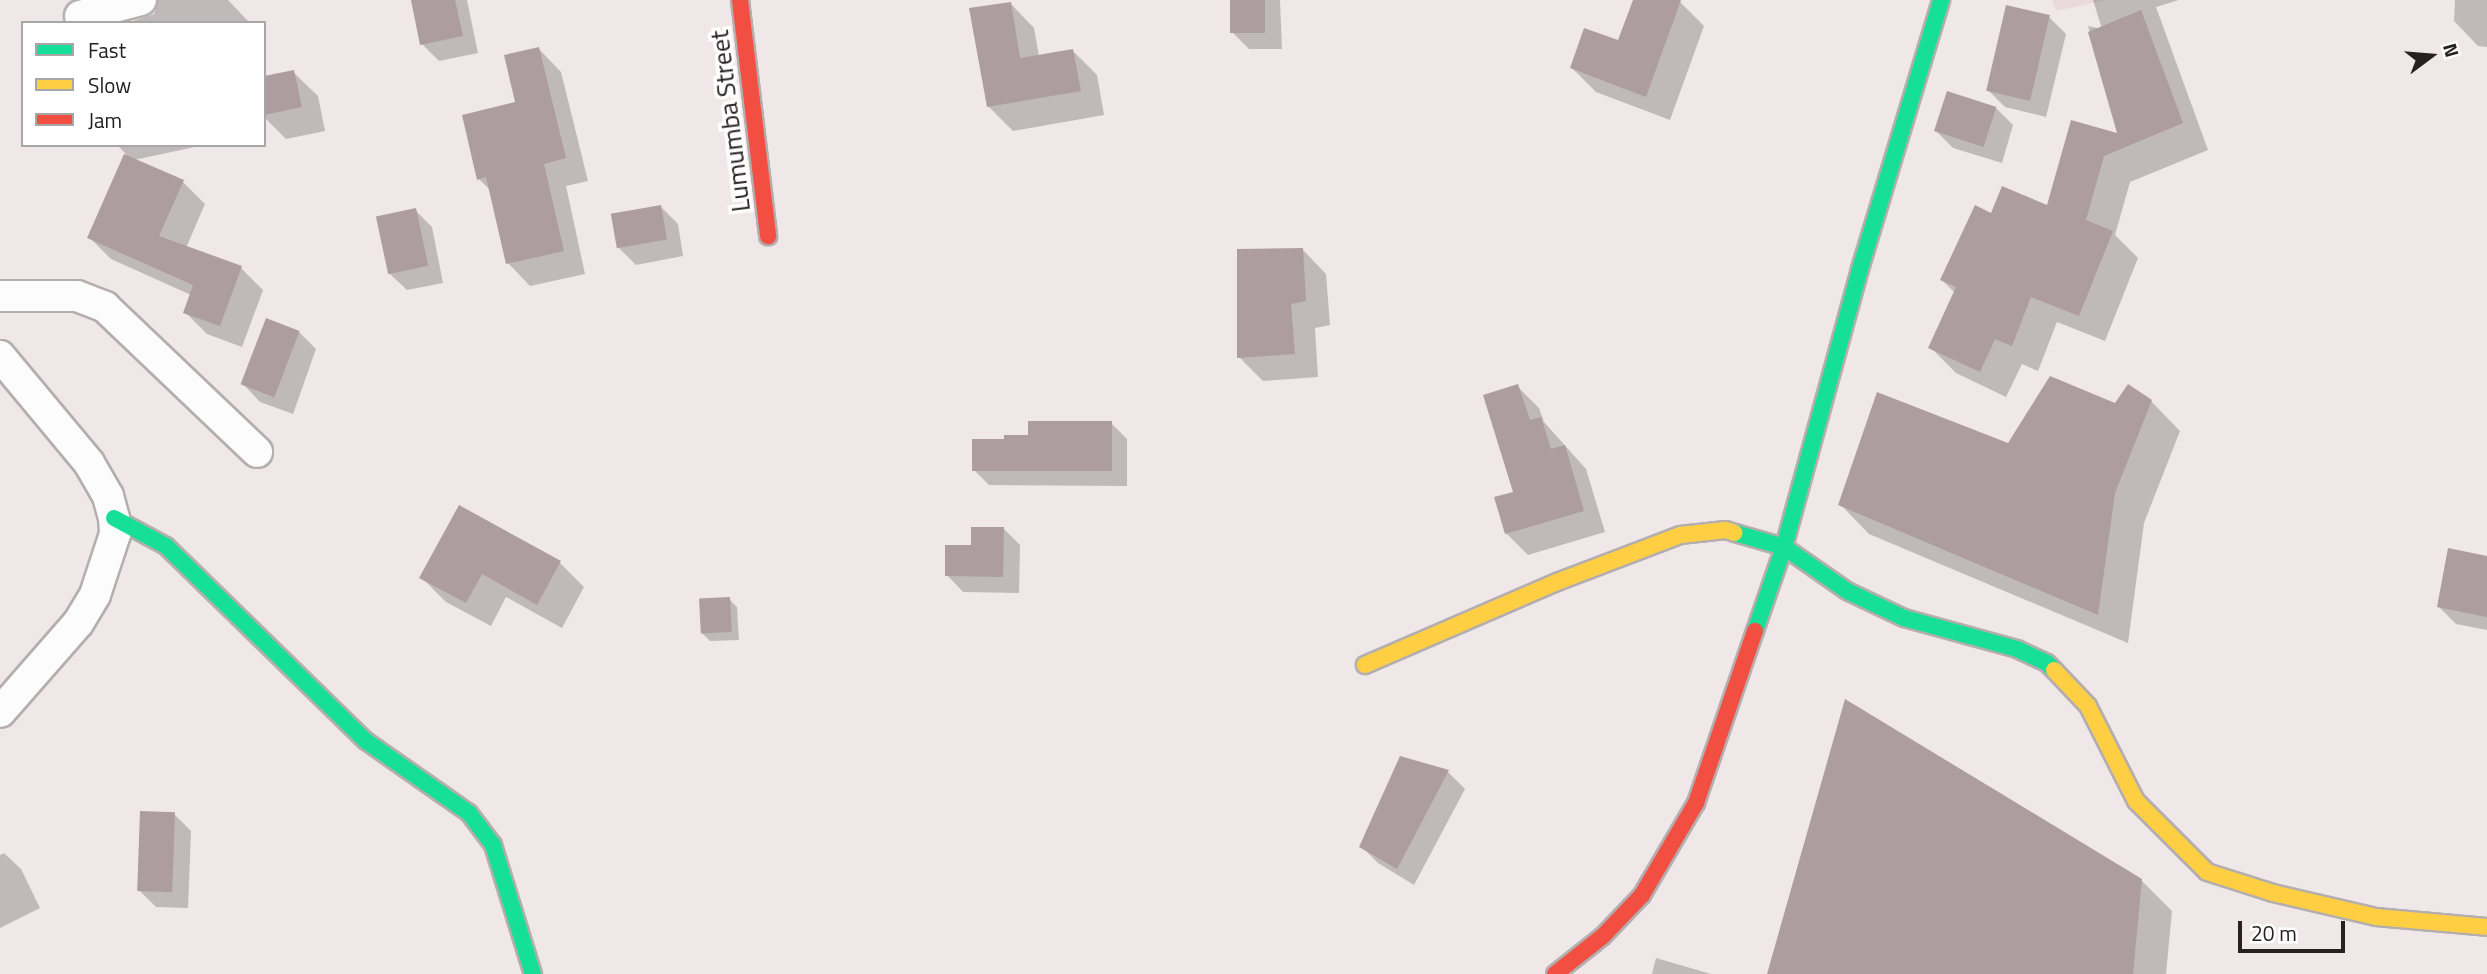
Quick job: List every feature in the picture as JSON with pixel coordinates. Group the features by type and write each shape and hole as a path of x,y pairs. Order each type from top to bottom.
{"street":[{"path":"80,16 141,0"},
{"name":"Lumumba Street","path":"740,0 768,236"},
{"path":"1555,974 1603,936 1642,895 1696,803 1784,547 1860,269 1941,0"},
{"path":"0,296 77,296 105,307 257,452"},
{"path":"0,356 89,463 108,495 114,518 110,555 95,595 53,654 0,712"},
{"path":"114,518 166,546 366,741 469,813 494,845 533,974"},
{"path":"1364,665 1557,582 1680,535 1726,530 1784,547 1847,591 1904,618 2017,649 2047,663 2088,706 2136,801 2207,872 2273,893 2376,917 2487,927"}],"shaded area":[{"path":"2052,0 2107,0 2056,11"}],"building":[{"path":"411,0 455,0 463,36 420,45"},
{"path":"1230,0 1265,0 1265,33 1230,33"},
{"path":"1633,0 1681,0 1646,97 1570,68 1584,28 1618,40"},
{"path":"1011,2 1020,58 1073,49 1081,91 987,107 969,8"},
{"path":"2006,5 2050,15 2030,101 1986,91"},
{"path":"2141,10 2183,123 2104,156 2086,220 2113,231 2079,316 2031,297 2012,346 1995,339 1980,372 1928,348 1956,287 1940,280 1975,205 1991,213 2002,186 2047,205 2071,120 2117,133 2088,32"},
{"path":"539,47 566,158 544,164 564,251 506,264 486,177 477,180 462,115 515,102 504,55"},
{"path":"294,70 302,107 266,115 266,76"},
{"path":"1947,91 1996,107 1983,147 1934,131"},
{"path":"124,154 184,180 159,236 242,266 220,326 183,313 193,285 87,238"},
{"path":"661,205 667,239 617,248 611,214"},
{"path":"416,208 428,266 388,274 376,217"},
{"path":"1303,248 1306,301 1291,304 1295,354 1237,358 1237,249"},
{"path":"266,318 300,331 274,397 241,384"},
{"path":"2050,376 2115,403 2128,384 2152,400 2115,493 2098,615 1838,505 1877,392 2008,443"},
{"path":"1518,384 1530,420 1541,417 1551,449 1565,445 1584,511 1505,534 1494,497 1513,492 1483,395"},
{"path":"1028,421 1112,421 1112,471 972,471 972,439 1004,439 1004,435 1028,435"},
{"path":"459,505 561,561 537,605 482,574 466,603 419,578"},
{"path":"971,527 1004,527 1003,577 945,576 945,545 971,545"},
{"path":"2448,548 2487,556 2487,617 2437,607"},
{"path":"730,597 732,632 701,634 699,599"},
{"path":"1845,699 2142,879 2133,974 1767,974"},
{"path":"1400,756 1449,770 1397,869 1359,847"},
{"path":"140,811 175,812 172,892 137,891"}],"traffic: fast":[{"path":"1755,631 1784,547 1860,269 1941,0"},
{"path":"114,518 166,546 366,741 469,813 493,845 533,974"},
{"path":"1735,533 1784,547 1847,591 1904,618 2017,649 2047,663 2054,670"}],"traffic: slow":[{"path":"1365,665 1557,582 1680,535 1726,530 1735,533"},
{"path":"2054,670 2088,706 2136,801 2207,872 2273,893 2376,917 2487,927"}],"traffic: jam":[{"path":"740,0 768,236"},
{"path":"1555,974 1603,936 1642,895 1696,803 1755,631"}]}
